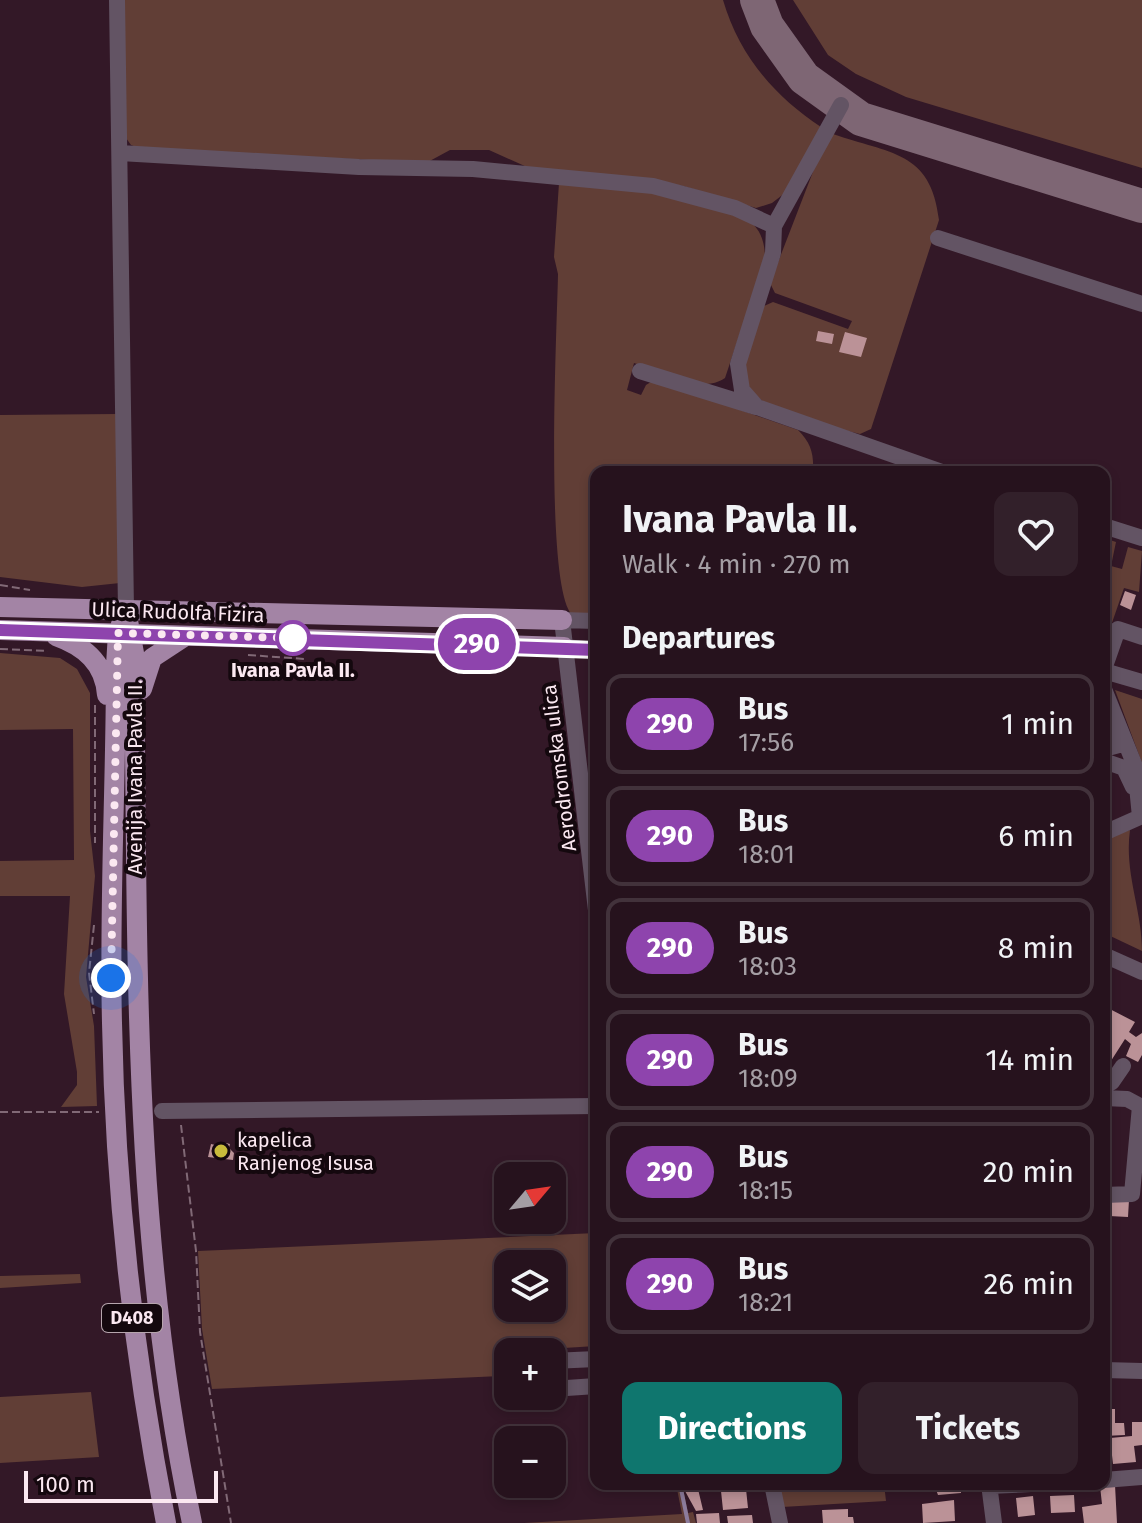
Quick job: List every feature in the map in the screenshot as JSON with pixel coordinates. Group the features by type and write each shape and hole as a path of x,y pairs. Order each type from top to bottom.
{"main road":[{"name":"Ulica Rudolfa Fizira","path":"0,607 562,620"},
{"name":"Avenija Ivana Pavla II.","path":"126,610 116,746 111,978 118,1167 135,1340 166,1523"},
{"name":"Ulica Rudolfa Fizira","path":"0,630 564,647"},
{"path":"41,631 79,646 96,662 105,682 116,746"},
{"name":"Avenija Ivana Pavla II.","path":"126,634 135,733 136,1001 145,1187 167,1389 192,1523"},
{"path":"135,733 148,664 161,649 187,635"}],"street":[{"path":"117,0 126,610"},
{"path":"757,407 742,390 738,364 773,253 774,226 841,105"},
{"path":"120,153 359,167 473,169 653,186 735,208 774,226"},
{"path":"938,238 1142,304"},
{"path":"640,371 757,407 925,466"},
{"path":"1110,528 1142,538"},
{"name":"Ulica Rudolfa Fizira","path":"562,620 590,621"},
{"name":"Aerodromska ulica","path":"562,620 590,861"},
{"path":"1110,652 1118,629 1142,637"},
{"name":"Ulica Rudolfa Fizira","path":"564,647 590,649"},
{"path":"1110,672 1142,682"},
{"path":"1110,704 1135,766 1141,825"},
{"path":"1110,747 1119,745 1118,725"},
{"path":"1110,762 1120,765 1128,773 1141,825"},
{"path":"1110,832 1141,825"},
{"path":"1110,958 1142,972"},
{"path":"1110,1083 1123,1066"},
{"path":"1110,1098 1127,1099 1141,1107 1132,1194 1110,1195"},
{"path":"162,1111 590,1106"},
{"path":"566,1360 590,1359"},
{"path":"1110,1370 1142,1371"},
{"path":"566,1388 590,1386"},
{"path":"1110,1480 1142,1477"},
{"path":"773,1490 780,1523"},
{"path":"990,1490 994,1523"}],"path":[{"path":"243,655 305,659"},
{"path":"180,1111 196,1251 200,1332 231,1523"},
{"path":"0,1112 97,1112"}],"shaded area":[{"path":"122,0 723,0 738,39 760,72 788,102 821,127 785,193 772,203 756,208 683,186 527,167 489,150 450,150 426,163 139,148 131,145 126,138"},
{"path":"793,0 1142,0 1142,168 906,97 856,74 828,55"},
{"path":"833,134 889,152 917,167 927,180 939,220 871,429 860,434 807,421 770,406 756,396 747,383 745,367 764,306 773,302 848,329 852,321 775,293 770,283 816,164"},
{"path":"559,183 683,198 730,211 748,220 761,237 765,258 725,378 715,383 693,383 634,363 627,390 641,395 646,385 654,380 798,430 809,444 813,460 813,466 590,466 590,615 572,615 563,594 558,557 554,454 558,274 554,257"},
{"path":"117,414 120,583 82,587 0,577 0,415"},
{"path":"1110,540 1116,542 1111,566 1122,569 1128,547 1142,551 1139,592 1124,588 1110,629"},
{"path":"0,653 60,658 77,669 90,693 90,831 95,876 86,977 94,1026 97,1106 61,1107 77,1085 64,994 70,896 0,896 0,861 74,860 73,729 0,730"},
{"path":"1115,690 1142,699 1142,763"},
{"path":"1130,830 1129,861 1142,951 1110,936 1110,836"},
{"path":"590,1233 590,1346 566,1348 566,1338 494,1338 494,1376 212,1389 202,1329 198,1251"},
{"path":"80,1274 81,1283 0,1288 0,1276"},
{"path":"91,1392 99,1457 0,1463 0,1397"},
{"path":"677,1490 683,1490 688,1513 693,1512 696,1523 524,1523 682,1514"},
{"path":"778,1490 885,1490 886,1501 782,1507"}],"building":[{"path":"818,331 834,334 832,344 816,341"},
{"path":"845,332 867,338 861,357 839,352"},
{"path":"1125,591 1136,595 1131,610 1120,605"},
{"path":"1110,1009 1135,1022 1129,1032 1136,1037 1142,1033 1142,1055 1138,1062 1126,1056 1131,1044 1125,1039 1110,1062"},
{"name":"kapelica Ranjenog Isusa","path":"226,1143 230,1144 229,1148 234,1153 233,1160 208,1157 211,1144 224,1147"},
{"path":"1110,1199 1129,1200 1128,1217 1110,1216"},
{"path":"1110,1409 1115,1409 1115,1423 1124,1423 1125,1435 1110,1436"},
{"path":"1132,1422 1142,1422 1142,1445 1134,1446 1136,1462 1113,1464 1110,1438 1132,1436"},
{"path":"1110,1485 1115,1485 1117,1523 1084,1523 1082,1507 1102,1504 1100,1490 1110,1490"},
{"path":"698,1490 703,1510 696,1511 685,1491"},
{"path":"746,1490 748,1508 723,1510 721,1491"},
{"path":"936,1490 961,1490 961,1493 938,1495"},
{"path":"1074,1495 1075,1512 1051,1513 1050,1496"},
{"path":"1033,1496 1035,1515 1018,1517 1016,1498"},
{"path":"954,1500 955,1521 923,1523 922,1504"},
{"path":"848,1509 848,1517 853,1517 854,1523 823,1523 822,1510"},
{"path":"719,1513 720,1523 697,1523 696,1514"},
{"path":"752,1515 753,1523 728,1523 727,1516"}],"waterway":[{"path":"681,1490 688,1523"}],"taxiway":[{"path":"757,0 767,26 804,78 861,119 1142,206"}],"bus line":[{"name":"290","path":"0,630 377,640 590,649"}],"place":[{"name":"Ivana Pavla II.","path":"293,638"},
{"name":"kapelica Ranjenog Isusa","path":"221,1151"}],"route":[{"path":"111,978 118,633 293,638"}]}
